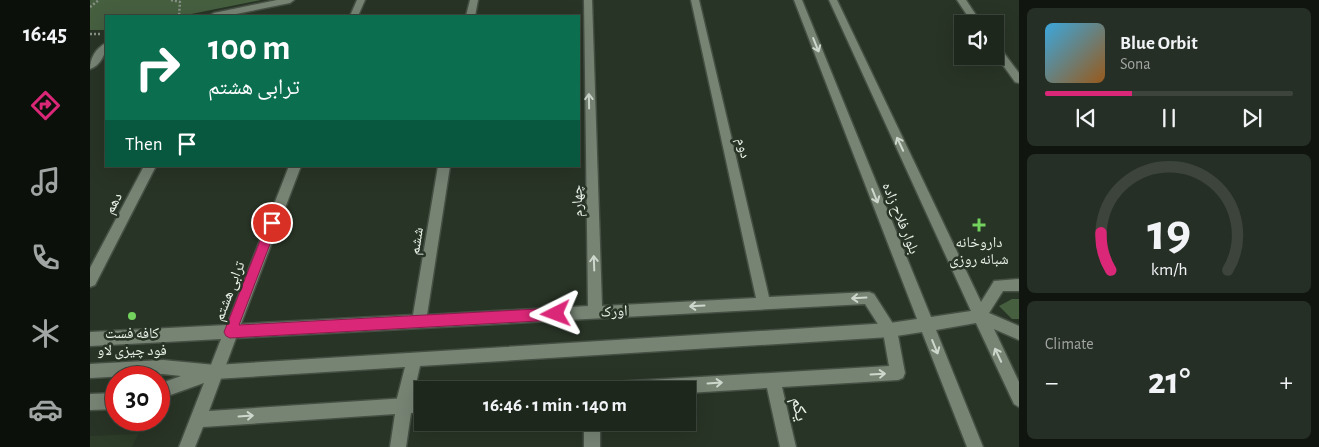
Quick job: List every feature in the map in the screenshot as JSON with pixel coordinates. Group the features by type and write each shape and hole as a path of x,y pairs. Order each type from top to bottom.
{"street":[{"path":"230,14 290,0"},
{"path":"354,15 361,0"},
{"path":"471,15 474,0"},
{"name":"چهارم","path":"588,0 595,312"},
{"name":"دوم","path":"695,0 764,303"},
{"name":"بلوار فلاح زاده","path":"798,0 975,447"},
{"name":"بلوار فلاح زاده","path":"833,0 1019,399"},
{"path":"961,0 972,15"},
{"path":"90,66 105,47"},
{"path":"1004,59 1019,80"},
{"name":"دهم","path":"90,281 149,167"},
{"name":"ترابی هشتم","path":"187,447 295,167"},
{"name":"ششم","path":"419,321 444,167"},
{"path":"980,316 999,285 1019,285"},
{"name":"اورک","path":"90,339 869,298 890,330 898,373 696,384"},
{"path":"90,371 163,367 215,372 414,360 890,330 980,316 1019,333"},
{"path":"398,447 403,406 414,360"},
{"path":"170,387 215,372"},
{"name":"یکم","path":"773,379 788,447"},
{"path":"90,402 105,401"},
{"path":"198,419 414,405"},
{"path":"592,431 592,447"}],"path":[{"path":"90,7 99,0"},
{"path":"171,0 180,2 179,15"},
{"path":"90,34 105,33"}],"shaded area":[{"path":"90,0 261,0 186,15 105,15 105,30 90,30"},
{"path":"1012,299 1019,299 1019,319 1012,319 999,306"},
{"path":"138,434 132,447 90,447 90,436"}],"place":[{"name":"داروخانه شبانه روزی","path":"979,225"},
{"name":"کافه‌ فست‌ فود چیزی لاو","path":"132,316"}],"route":[{"path":"272,223 230,332 556,314"}]}
